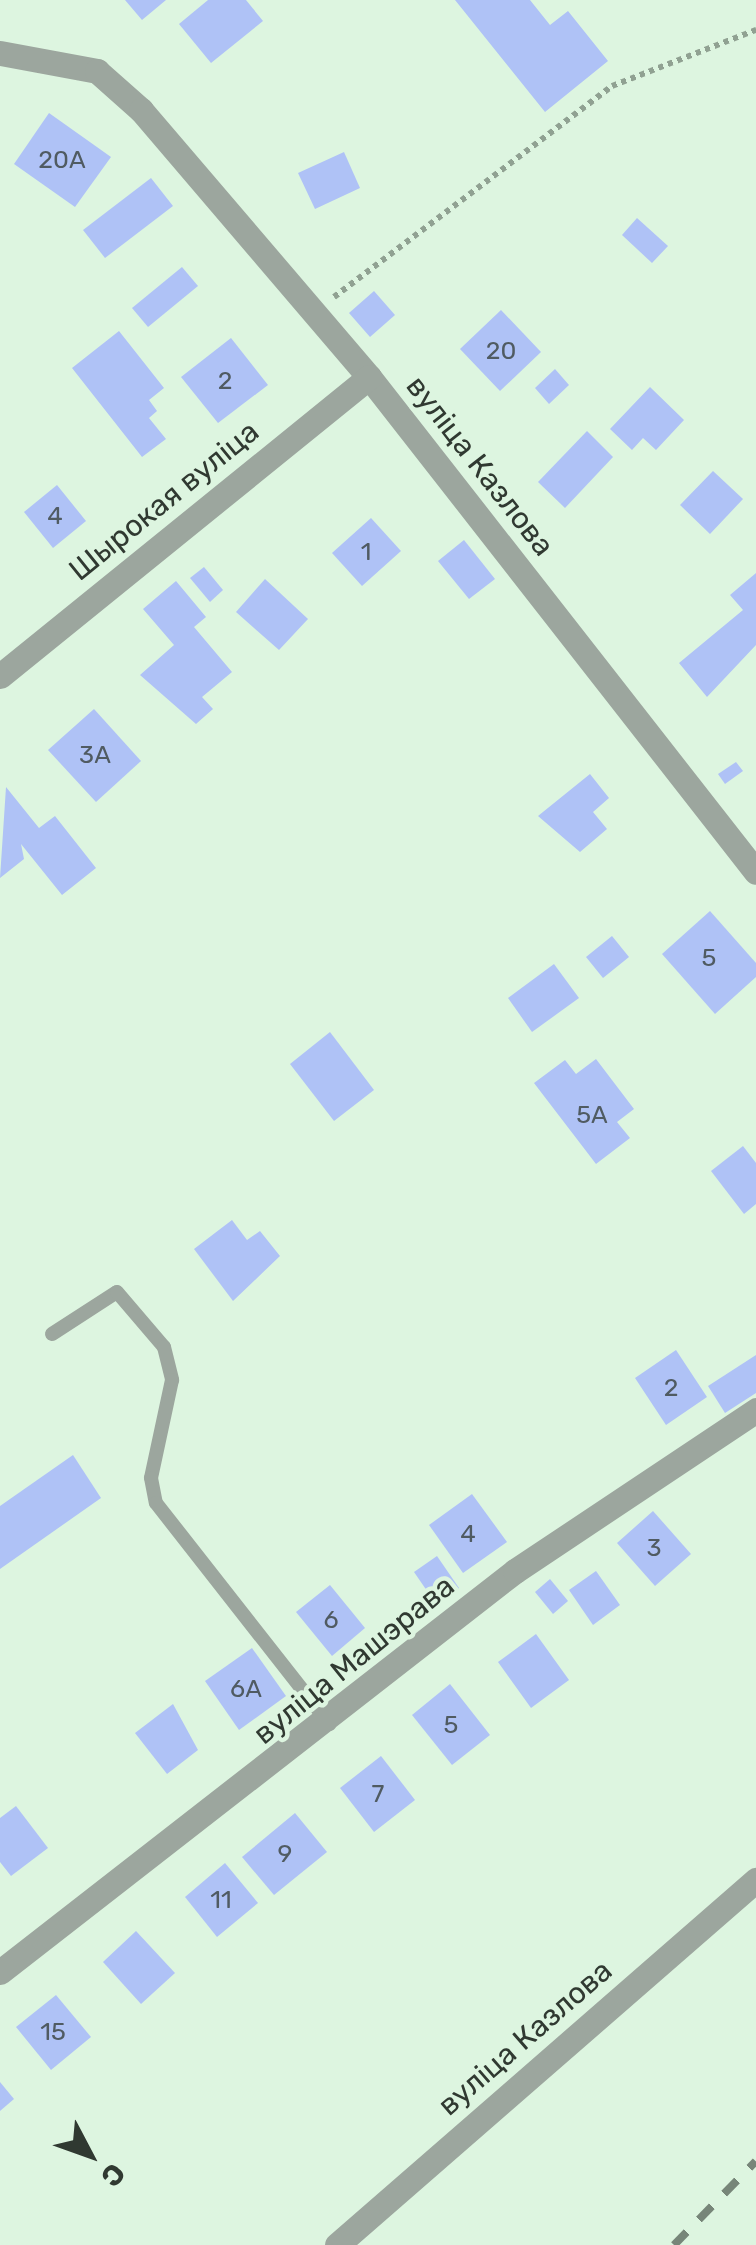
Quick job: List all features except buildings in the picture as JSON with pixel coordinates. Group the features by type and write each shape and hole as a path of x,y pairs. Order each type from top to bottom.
{"street":[{"name":"вуліца Казлова","path":"0,53 97,71 141,110 369,377 756,872"},
{"name":"Шырокая вуліца","path":"0,676 369,377"},
{"name":"вуліца Машэрава","path":"0,1972 330,1724 515,1571 756,1410"},
{"name":"вуліца Казлова","path":"337,2245 756,1880"}],"lane":[{"path":"52,1334 117,1292 164,1347 172,1380 151,1478 156,1503 330,1724"}],"path":[{"path":"313,313 612,86 756,30"}],"railway":[{"path":"674,2245 756,2161"}]}
